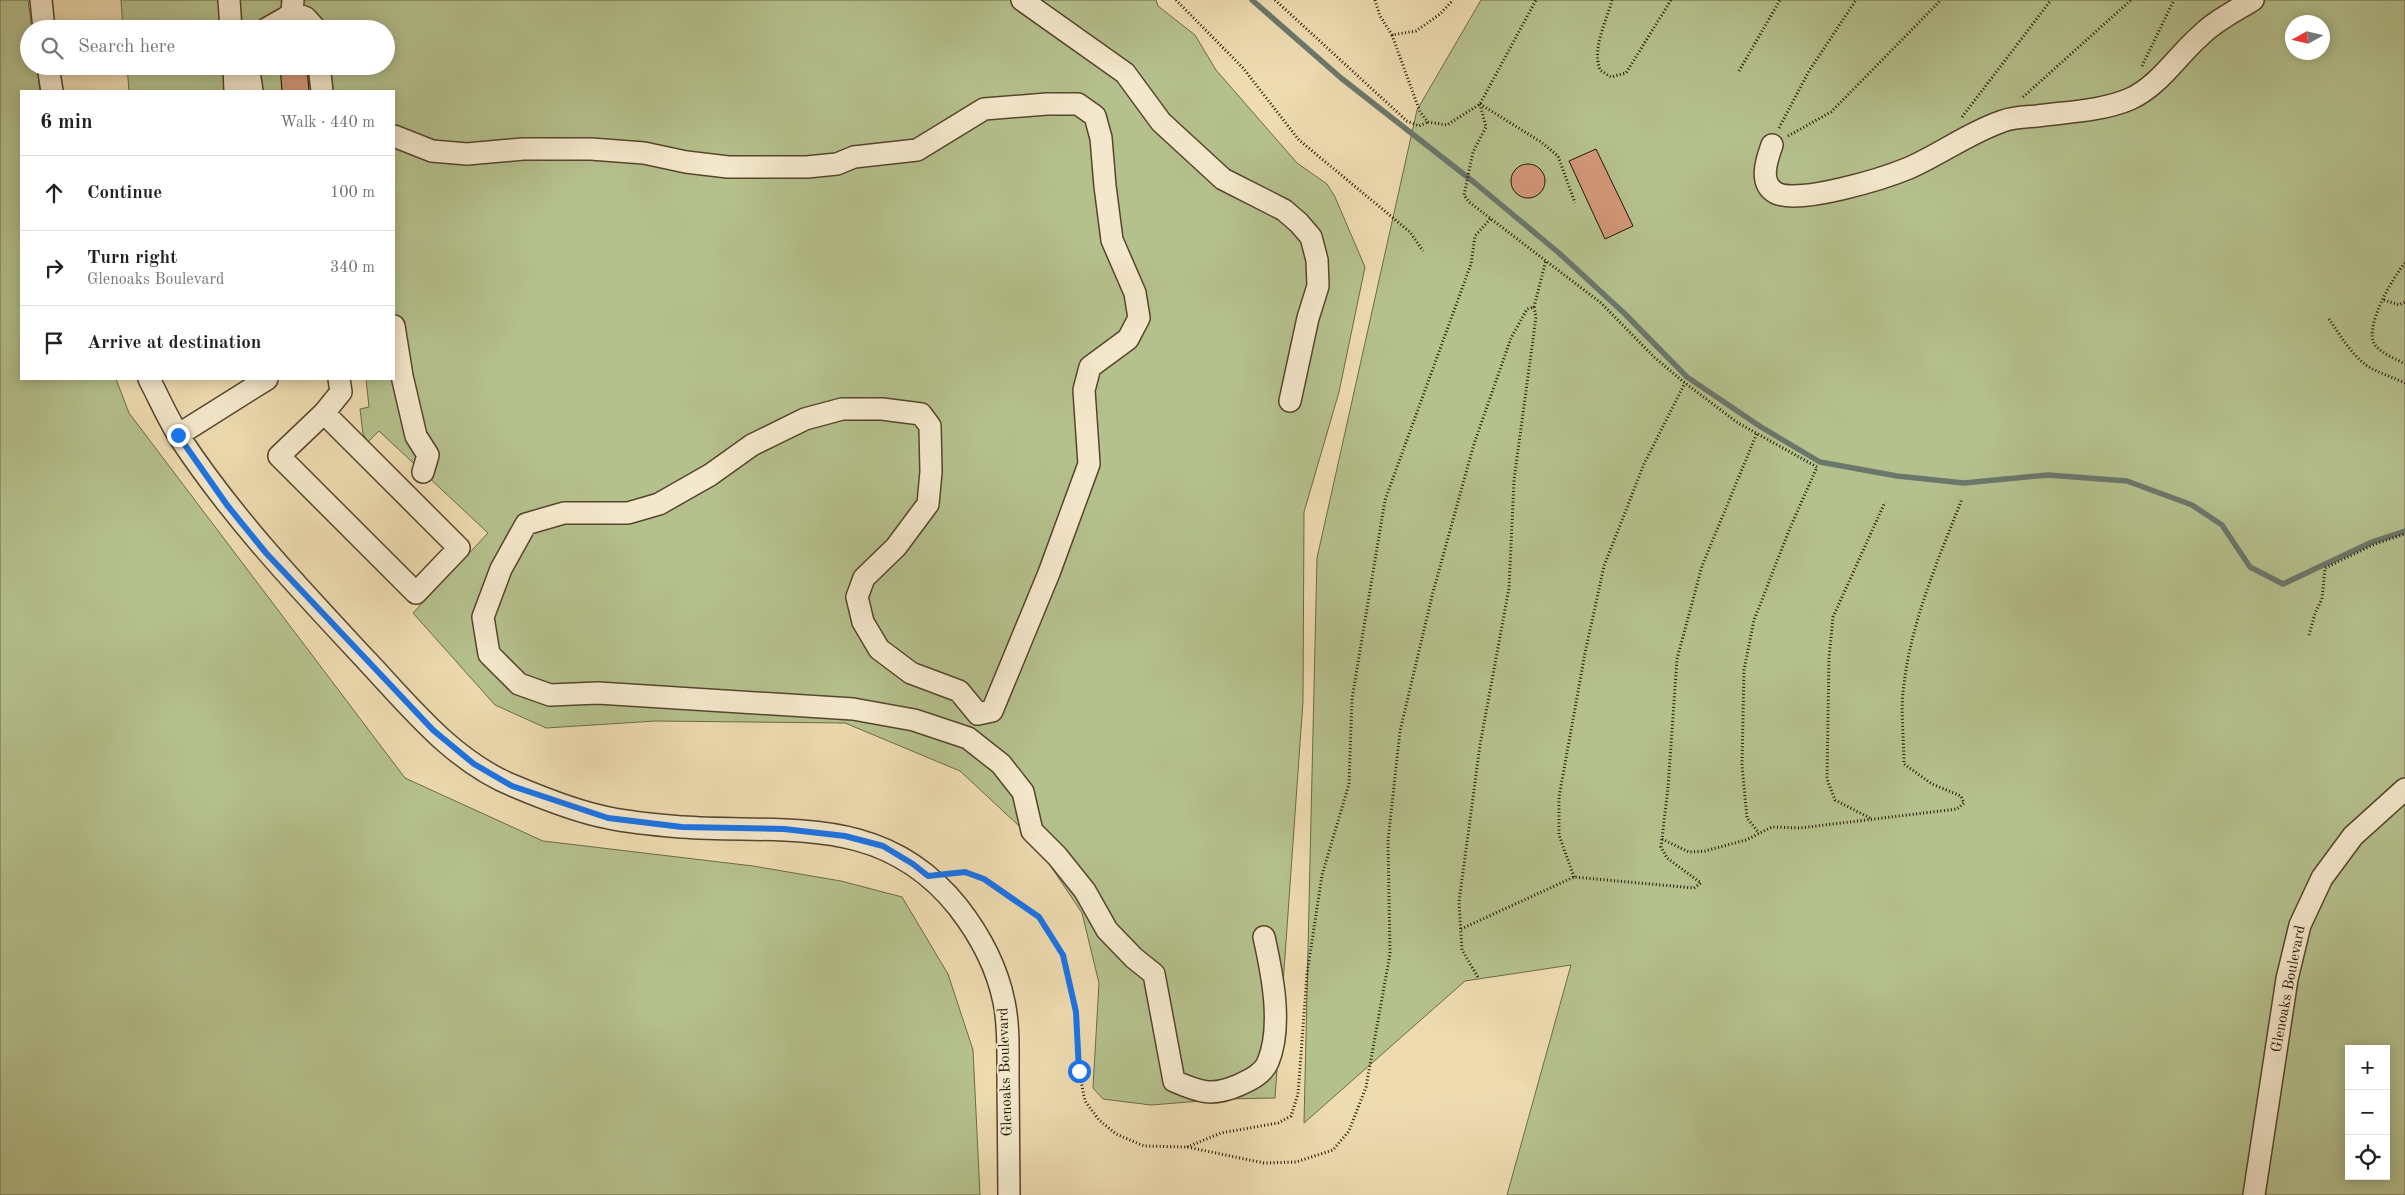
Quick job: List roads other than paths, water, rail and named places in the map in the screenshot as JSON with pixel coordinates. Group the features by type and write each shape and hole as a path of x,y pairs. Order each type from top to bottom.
{"street":[{"path":"40,0 43,20"},
{"path":"1022,0 1125,73 1161,122 1223,179 1284,210 1300,223 1311,237 1317,260 1318,286 1308,318 1290,401"},
{"path":"1772,145 1765,166 1767,183 1776,193 1796,196 1825,192 1869,181 1907,168 1977,132 2005,120 2100,107 2130,99 2149,86 2201,34 2253,0"},
{"path":"283,20 287,18 292,6 308,20"},
{"path":"49,75 52,90"},
{"path":"234,75 235,90"},
{"path":"249,75 252,90"},
{"path":"320,75 322,90"},
{"path":"395,136 432,151 467,154 523,149 591,148 644,153 686,162 728,167 806,166 837,164 854,156 916,150 984,109 1078,104 1095,116 1102,138 1105,186 1112,240 1135,293 1139,318 1128,340 1090,366 1084,390 1089,464 1049,573 992,711 978,714 959,691 911,673 879,649 863,622 857,597 864,578 896,547 928,504 931,472 930,426 921,414 906,412 842,409 805,419 752,445 710,474 659,504 628,513 564,513 526,524 500,569 483,617 489,654 519,684 550,695 598,693 853,709 914,720 968,738 1001,764 1023,792 1032,831 1057,856 1085,891 1107,930 1134,958 1154,974 1174,1081 1200,1093 1230,1089 1255,1078 1268,1063 1275,1034 1272,972 1264,937"},
{"path":"395,332 402,376 416,436 428,455 424,472"},
{"name":"Glenoaks Boulevard","path":"150,380 178,435 227,505 266,553 433,730 474,764 512,786 608,818 682,827 784,829 845,836 883,846 913,864 944,889 972,925 993,966 1004,1002 1008,1056 1009,1195"},
{"path":"178,435 265,380"},
{"path":"324,413 459,548 416,593 279,456 324,413 341,392 339,380"},
{"name":"Glenoaks Boulevard","path":"2254,1195 2287,979 2300,925 2322,878 2353,836 2405,789"}],"waterway":[{"path":"1252,0 1341,78 1475,183 1559,253 1625,314 1687,377 1761,427 1820,462 1897,476 1964,483 2048,475 2127,481 2192,505 2222,525 2250,567 2283,584 2372,542 2405,531"}]}
